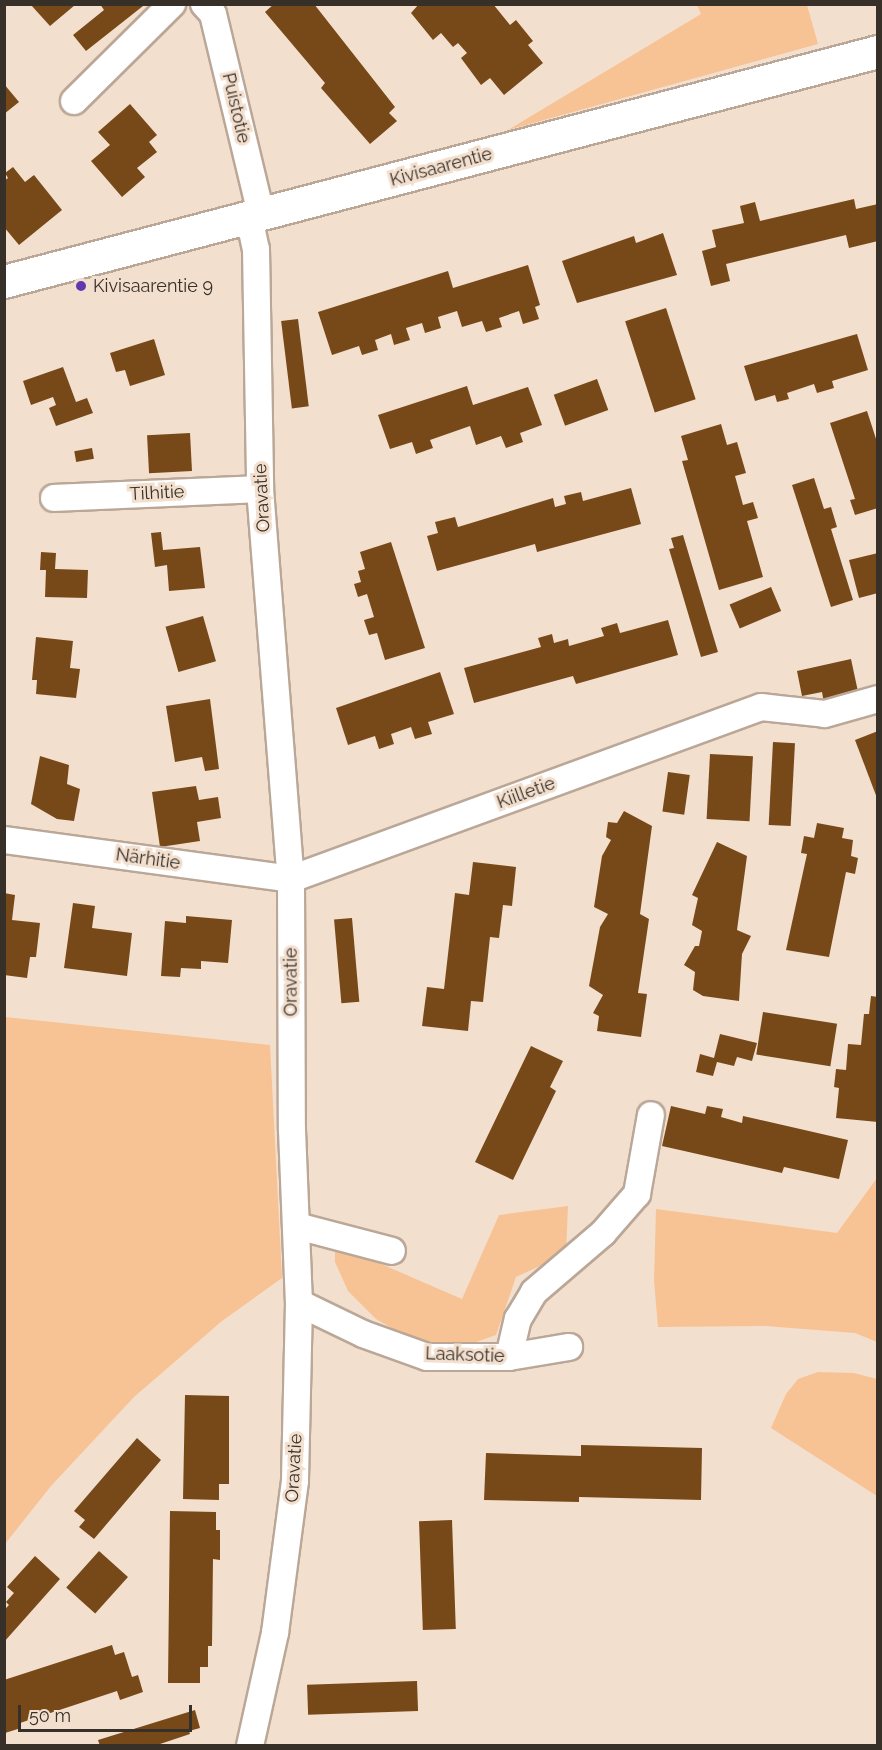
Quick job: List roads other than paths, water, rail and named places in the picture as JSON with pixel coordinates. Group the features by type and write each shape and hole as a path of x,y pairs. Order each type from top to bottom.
{"street":[{"path":"74,101 172,4"},
{"name":"Puistotie","path":"204,4 213,14 255,216"},
{"name":"Kivisaarentie","path":"4,282 878,52"},
{"name":"Oravatie","path":"250,1746 275,1633 295,1481 299,1303 292,1130 291,879 260,489 255,216"},
{"name":"Tilhitie","path":"54,498 260,489"},
{"name":"Kiilletie","path":"291,879 761,708 825,714 878,699"},
{"name":"Närhitie","path":"4,840 291,879"},
{"path":"508,1357 518,1318 534,1292 603,1233 637,1194 651,1115"},
{"path":"297,1226 392,1251"},
{"name":"Laaksotie","path":"299,1303 363,1334 427,1358 508,1357 569,1347"}],"place":[{"name":"Kivisaarentie 9","path":"81,286"}]}
